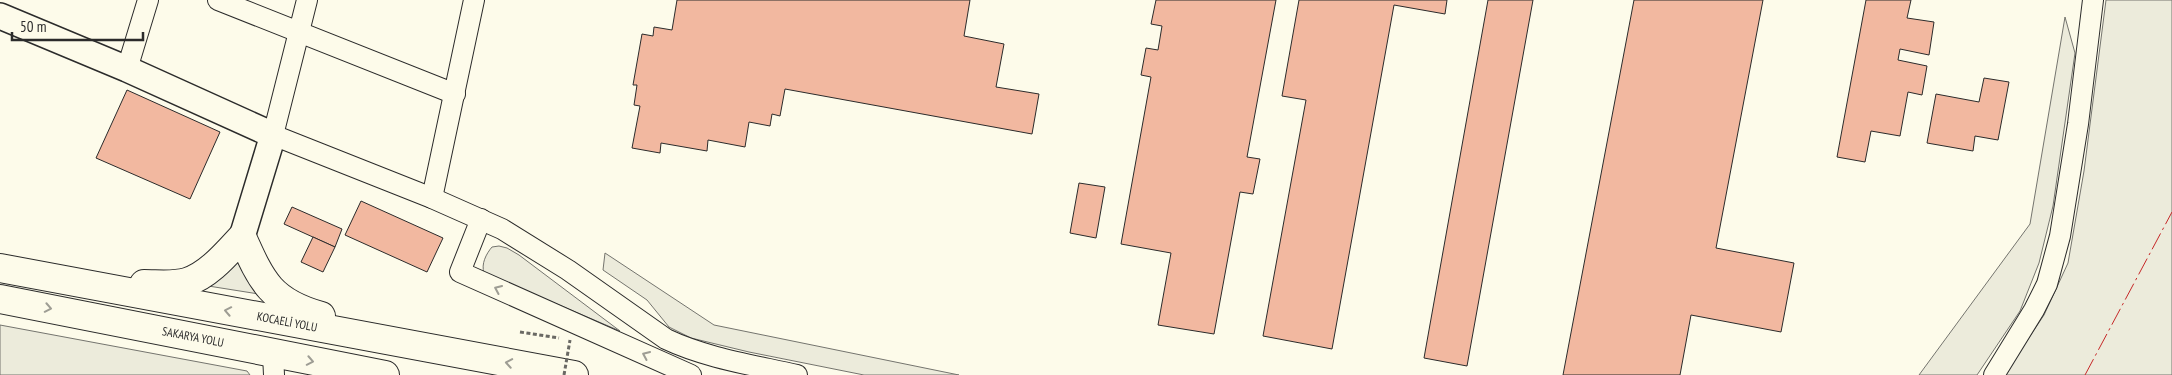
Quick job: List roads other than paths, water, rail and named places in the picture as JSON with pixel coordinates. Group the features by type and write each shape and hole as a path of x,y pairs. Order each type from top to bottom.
{"highway":[{"path":"10,270 170,285 188,282 201,274 217,263 242,237 264,282 275,294 289,304 305,312 462,355"},
{"name":"KOCAELİ YOLU","path":"10,270 574,375"},
{"name":"SAKARYA YOLU","path":"0,299 274,364 385,375"}],"main road":[{"path":"0,16 127,69 273,135 242,237"}],"street":[{"path":"127,69 148,0"},
{"path":"218,0 455,94"},
{"path":"307,0 273,135 432,198 502,229 568,270 666,338 693,350 797,375"},
{"path":"432,198 474,0"},
{"path":"1994,375 2034,310 2047,284 2060,236 2078,124 2093,0"},
{"path":"481,219 460,272 691,375"}]}
